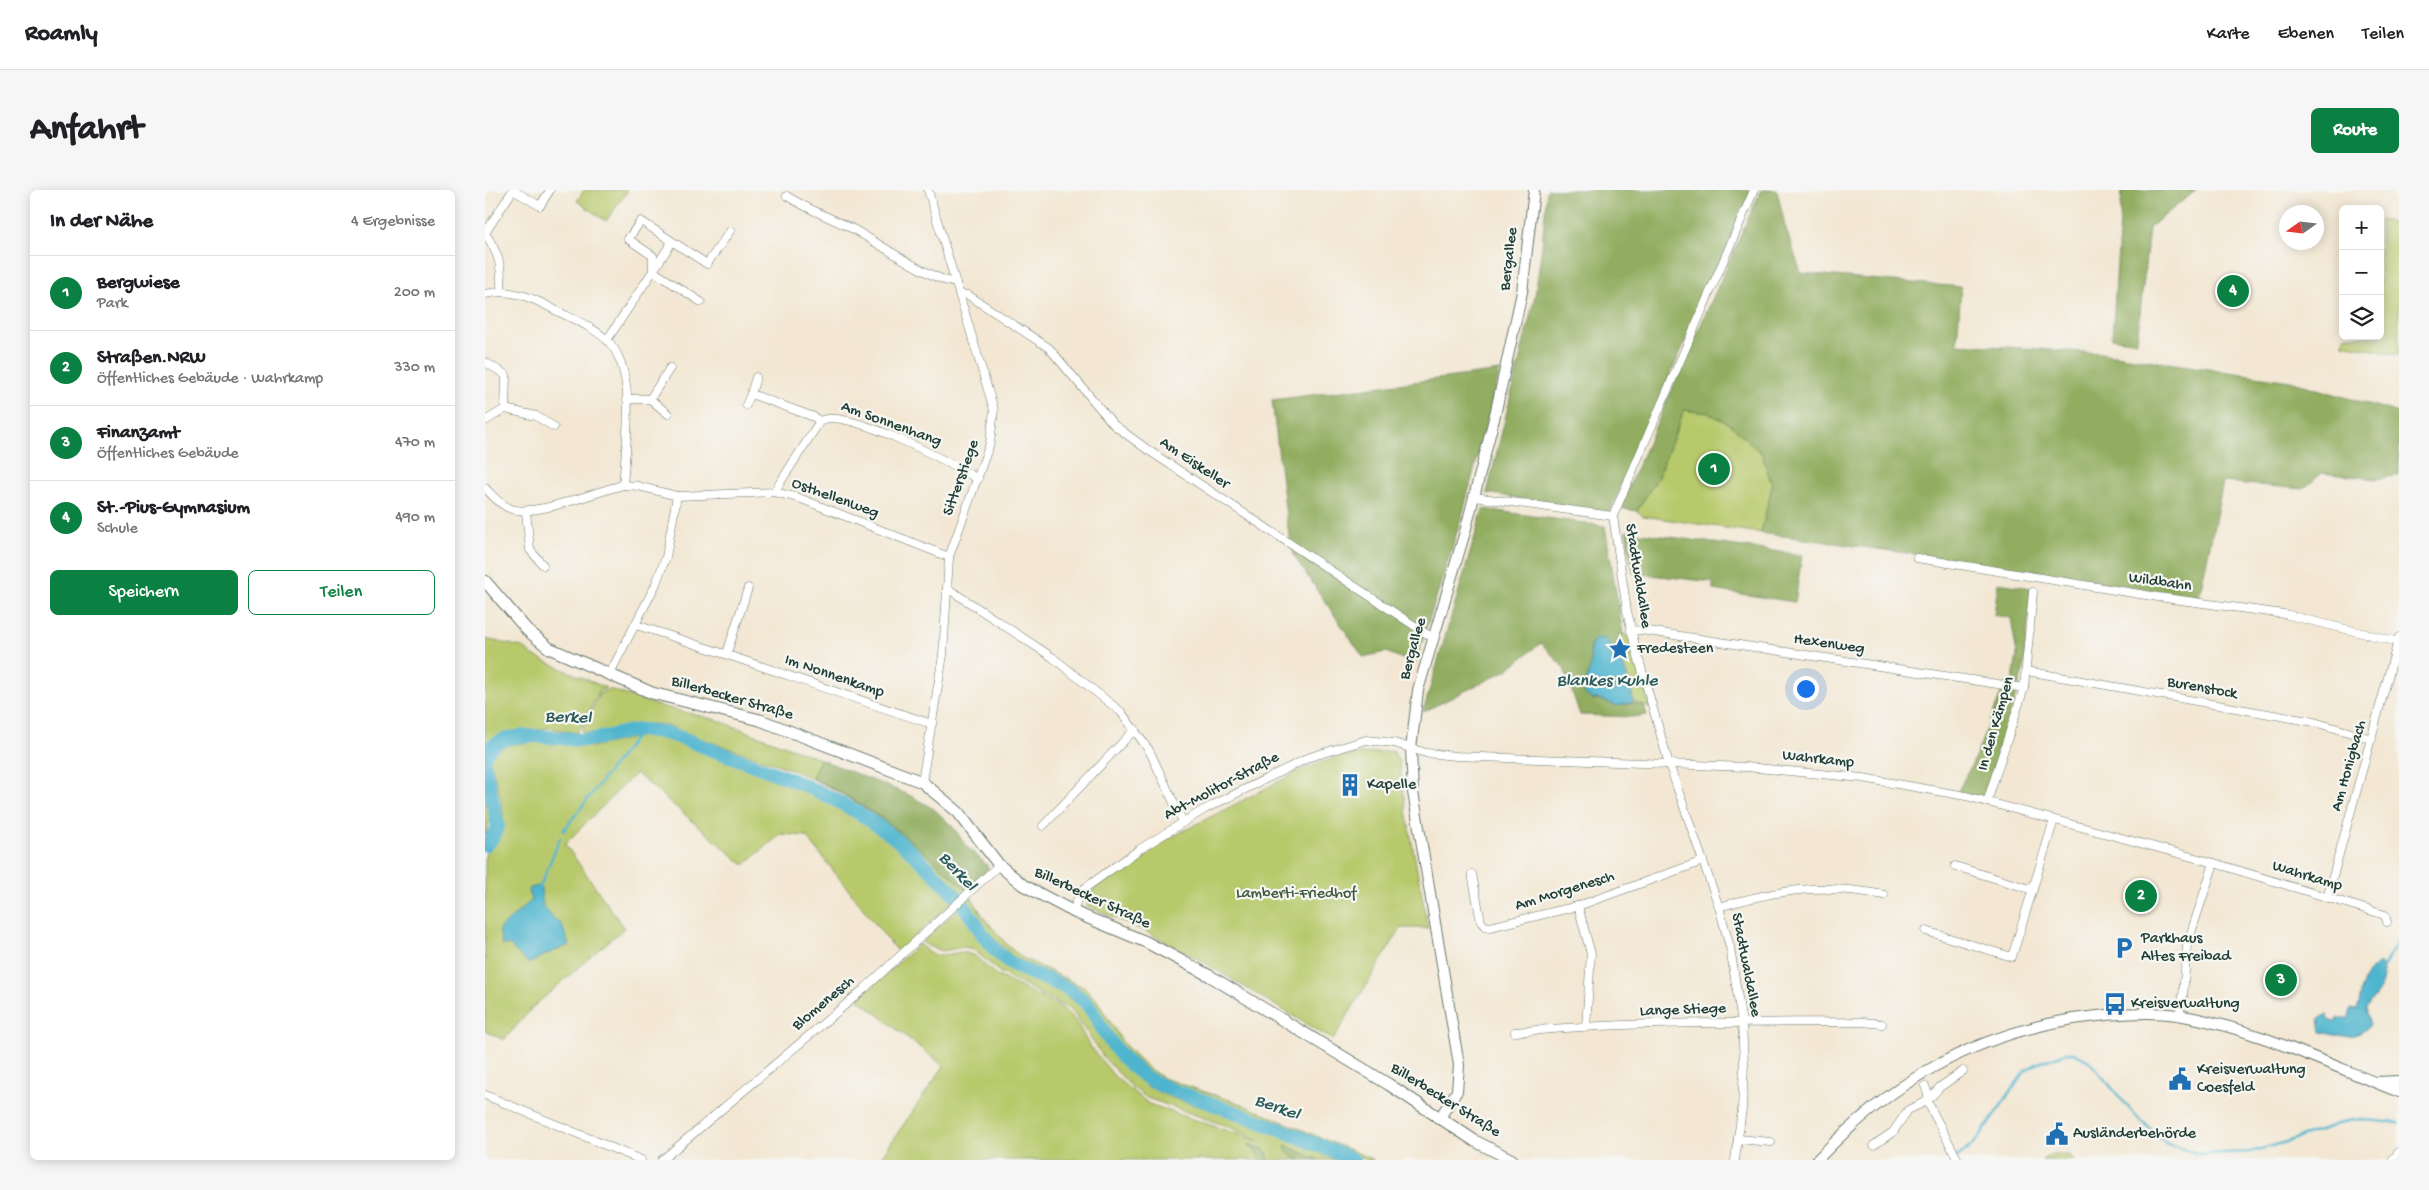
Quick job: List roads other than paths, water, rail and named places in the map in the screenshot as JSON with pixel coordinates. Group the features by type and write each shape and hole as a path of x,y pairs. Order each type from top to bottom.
{"main road":[{"name":"Billerbecker Straße","path":"485,581 527,630 549,648 652,693 760,720 922,782 964,818 999,865 1023,885 1074,912 1146,942 1210,976 1355,1064 1475,1141 1512,1160"}],"street":[{"path":"501,290 502,274 498,255 485,233 513,190 540,206 550,190"},
{"name":"Sitterstiege","path":"922,782 943,655 949,557 990,443 994,410 928,190"},
{"name":"Bergallee","path":"1439,1118 1457,1091 1459,1065 1417,818 1411,749 1418,690 1475,497 1522,292 1534,190"},
{"name":"Stadtwaldallee","path":"1735,1160 1743,1084 1742,1023 1731,947 1669,764 1631,631 1613,516 1754,190"},
{"path":"787,196 920,268 948,282 956,283"},
{"path":"653,271 653,256 628,239 641,221 707,264 730,231"},
{"path":"607,340 672,242"},
{"path":"653,271 701,302"},
{"path":"485,294 501,290 522,294 582,324 607,340 623,367 627,384 623,485"},
{"name":"Am Eiskeller","path":"960,294 968,295 1049,348 1108,419 1148,450 1433,638"},
{"path":"485,362 505,375 505,409"},
{"path":"650,400 670,368"},
{"path":"746,405 756,377"},
{"name":"Am Sonnenhang","path":"751,394 814,417 820,421"},
{"path":"627,400 650,400 669,414"},
{"path":"485,421 505,409 536,416 554,427"},
{"name":"Am Sonnenhang","path":"774,492 820,421 825,418 843,419 896,438 939,456 978,479"},
{"path":"485,488 495,499 509,509 526,512 623,485 638,486 677,496 665,557 655,586 609,675"},
{"name":"Osthellenweg","path":"677,496 774,492 799,498 949,557"},
{"path":"1475,497 1613,516"},
{"path":"526,512 530,550 543,565"},
{"name":"Wildbahn","path":"1917,558 2158,598 2284,614 2399,642"},
{"path":"727,653 748,588"},
{"path":"947,588 1052,657 1121,712 1149,750 1183,822"},
{"name":"In den Kämpen","path":"1987,802 2024,688 2033,592"},
{"name":"Im Nonnenkamp","path":"636,625 727,653 840,695 932,724"},
{"name":"Hexenweg","path":"1631,631 1641,630 2024,688"},
{"name":"Am Honigbach","path":"2327,898 2399,637"},
{"name":"Burenstock","path":"2026,671 2314,722 2372,739"},
{"path":"1043,826 1135,729"},
{"name":"Abt-Molitor-Straße","path":"1074,912 1076,902 1085,888 1183,822 1242,788 1336,748 1366,740 1394,743 1411,749"},
{"name":"Wahrkamp","path":"1411,749 1426,754 1457,756 1746,767 1863,778 1966,796 2214,863 2385,915 2387,922"},
{"path":"1925,931 2012,957 2054,820"},
{"name":"Am Morgenesch","path":"1472,874 1479,912 1485,926 1496,926 1578,906 1703,861"},
{"path":"2179,1015 2183,996 2187,945 2214,863"},
{"name":"Blomenesch","path":"662,1160 864,989 999,865"},
{"path":"1955,866 2033,890"},
{"path":"1719,907 1754,897 1809,888 1854,889 1884,895"},
{"path":"1578,906 1591,954 1586,1027"},
{"path":"1817,1160 1857,1120 1901,1086 1937,1064 1981,1044 2031,1028 2096,1016 2139,1013 2179,1015 2253,1034 2399,1092"},
{"name":"Lange Stiege","path":"1515,1032 1586,1027 1742,1023 1863,1022 1882,1024"},
{"path":"1875,1145 1893,1132 1908,1110 1927,1101 1940,1087 1963,1071"},
{"path":"2373,1082 2399,1081"},
{"path":"1925,1086 1928,1094 1927,1101 1957,1160"},
{"path":"485,1095 641,1160"},
{"path":"1738,1139 1771,1142"},
{"path":"2393,1160 2399,1152"}],"water":[{"name":"Blankes Kuhle","path":"1604,638 1624,668 1633,702 1617,706 1600,699 1591,699 1585,694 1584,687 1591,665 1590,646 1595,639"},
{"path":"538,886 541,888 543,906 553,918 561,923 569,945 529,964 509,945 502,945 499,929 532,900 529,892 530,888"},
{"path":"2380,963 2384,976 2383,982 2366,1008 2370,1025 2359,1033 2347,1036 2321,1032 2319,1019 2327,1014 2328,1020 2337,1022 2338,1018 2349,1018 2350,1009 2357,1010 2365,978"}],"waterway":[{"path":"563,831 641,730"},
{"name":"Berkel","path":"485,755 492,746 503,740 515,737 542,736 588,740 641,730 660,732 688,740 799,783 852,809 901,843 957,897 989,944 999,954 1019,968 1075,993 1084,1001 1115,1048 1140,1073 1157,1084 1206,1101 1353,1160"},
{"name":"Berkel","path":"485,745 489,746"},
{"name":"Berkel","path":"485,766 498,826 491,840 485,845"},
{"path":"540,887 560,838"},
{"path":"2383,967 2399,940"},
{"path":"1953,1160 1969,1148 1980,1136 2025,1071 2036,1064 2066,1053 2074,1053 2089,1061 2134,1114 2167,1144 2199,1154 2250,1152 2286,1142 2352,1119 2399,1123"}],"place":[{"name":"St.-Pius-Gymnasium","path":"2233,291"},
{"name":"Bergwiese","path":"1714,469"},
{"name":"Fredesteen","path":"1620,649"},
{"name":"Kapelle","path":"1350,785"},
{"name":"Straßen.NRW","path":"2141,896"},
{"name":"Parkhaus Altes Freibad","path":"2124,948"},
{"name":"Finanzamt","path":"2281,980"},
{"name":"Kreisverwaltung","path":"2115,1004"},
{"name":"Kreisverwaltung Coesfeld","path":"2180,1079"},
{"name":"Ausländerbehörde","path":"2057,1134"}],"park label":[{"name":"Lamberti-Friedhof","path":"1296,894"}]}
